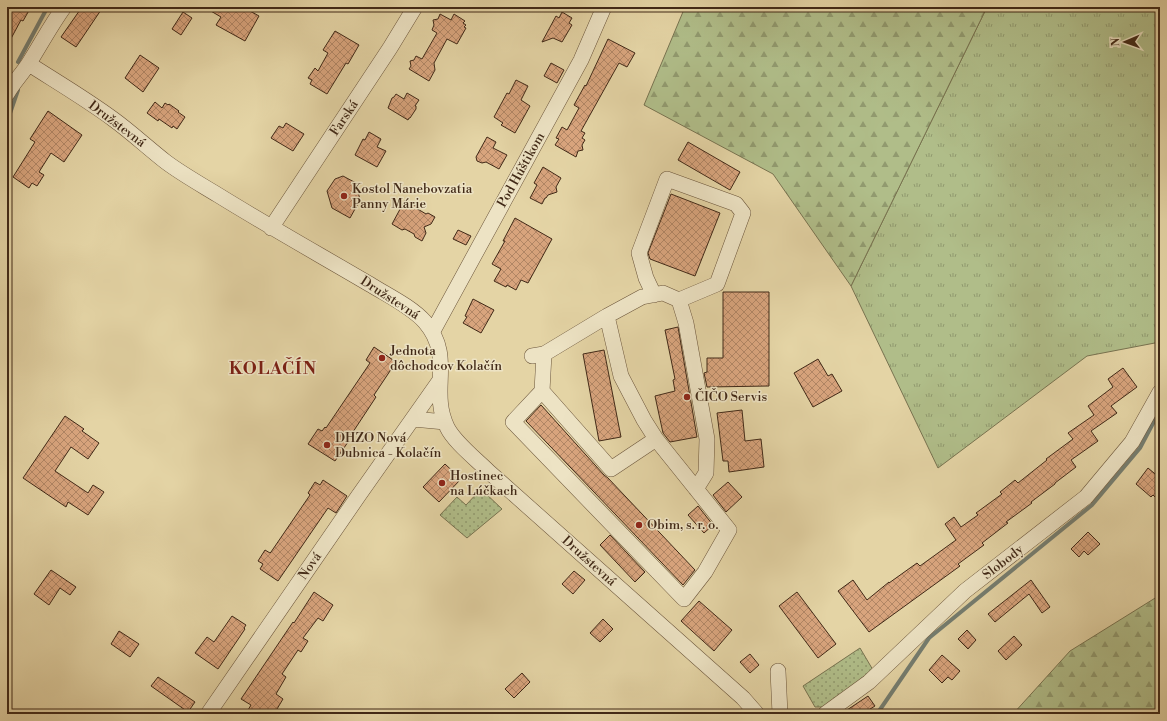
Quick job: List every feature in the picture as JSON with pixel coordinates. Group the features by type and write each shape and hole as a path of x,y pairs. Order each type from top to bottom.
{"street":[{"path":"7,94 29,64 64,7"},
{"name":"Farská","path":"271,228 386,55 415,7"},
{"name":"Pod Húštikom","path":"432,331 581,60 604,7"},
{"name":"Družstevná","path":"29,64 74,92 113,119 166,162 271,228 411,310 424,320 432,331 438,345 441,361 441,404 444,422 452,436 488,472 743,698 757,714"},
{"path":"654,295 646,278 639,253 667,179 736,204 743,213 717,284 678,300"},
{"path":"656,439 610,468 542,391 538,355 642,297 663,293 678,300 686,323 707,439 706,473 696,489"},
{"path":"542,391 513,422 684,599 705,572 730,530 656,439 644,420 621,376 607,316"},
{"name":"Nová","path":"208,714 440,380"},
{"name":"Slobody","path":"825,714 869,682 965,591 1086,497 1132,442 1160,392"},
{"path":"413,419 444,422"},
{"path":"778,671 780,714"}],"green space":[{"path":"685,7 987,7 851,286 773,174 644,105"},
{"path":"987,7 1160,7 1160,342 1087,356 938,468 851,286"},
{"path":"481,489 502,509 467,538 440,515 457,497 466,505"},
{"path":"1160,595 1160,714 1013,714 1070,651"},
{"path":"860,648 873,670 824,707 815,707 803,686"}],"building":[{"path":"7,7 31,7 23,21 21,20 7,46"},
{"path":"82,7 103,7 76,47 61,37"},
{"path":"204,7 243,7 259,16 245,41 216,25 221,17"},
{"path":"183,12 192,18 181,35 172,29"},
{"path":"562,12 572,18 569,23 572,25 562,42 553,38 542,42 556,16 559,18"},
{"path":"440,14 451,20 454,14 465,21 463,23 466,25 464,27 466,28 457,44 447,39 434,63 435,70 429,81 409,69 411,66 410,61 414,60 416,56 422,59 437,33 432,30 434,25 433,20 438,19"},
{"path":"335,31 359,45 327,94 310,84 312,80 308,78 315,68 318,71 328,53 323,50"},
{"path":"608,39 635,53 627,67 619,63 581,131 585,133 582,138 585,140 582,145 583,150 578,151 576,157 555,145 559,139 556,138 562,127 567,130 579,108 574,105 585,85 586,86"},
{"path":"140,55 159,68 143,92 125,78"},
{"path":"551,63 564,70 557,83 544,76"},
{"path":"516,80 528,86 521,100 530,106 515,133 501,125 503,123 494,117"},
{"path":"407,93 419,100 415,106 416,109 408,120 388,108 392,98 396,94 404,99"},
{"path":"155,102 162,108 165,103 168,105 169,104 185,117 177,129 173,126 172,128 159,119 158,121 147,113"},
{"path":"48,111 82,135 64,162 51,153 39,172 44,175 37,186 32,183 29,188 13,177 35,142 30,139"},
{"path":"286,123 304,134 293,151 271,138 279,126 283,128"},
{"path":"369,132 381,139 377,147 386,151 377,167 355,155 363,139 365,140"},
{"path":"487,137 496,142 493,148 507,155 499,169 486,162 482,163 477,161 476,157"},
{"path":"688,142 740,172 730,190 678,160"},
{"path":"543,167 561,178 556,187 557,192 548,195 542,204 530,198 537,185 534,183"},
{"name":"Kostol Nanebovzatia Panny Márie","path":"343,176 356,183 360,200 350,218 332,208 327,191 335,179"},
{"path":"671,194 720,213 695,276 650,259 648,253"},
{"path":"405,200 426,214 428,213 435,217 431,224 424,227 426,233 422,241 415,237 414,234 405,229 402,230 392,224"},
{"path":"515,218 552,239 528,283 521,280 516,290 507,285 506,287 494,281 501,269 492,264 505,241 503,241"},
{"path":"458,230 471,236 466,245 453,239"},
{"path":"723,292 769,292 769,386 707,387 704,373 707,372 707,358 723,358"},
{"path":"473,299 494,310 481,333 463,323 467,317 465,316"},
{"path":"678,327 697,437 670,442 663,433 655,396 675,391 673,380 675,379 665,330"},
{"path":"374,347 396,362 374,395 376,397 335,461 308,444 318,429 322,431 325,427 326,428 370,363 366,360"},
{"path":"604,350 621,437 599,441 583,354"},
{"path":"818,359 828,376 832,374 842,391 813,407 794,373"},
{"path":"1123,368 1137,387 1111,406 1117,413 1091,431 1098,441 1071,460 1076,467 1006,522 1008,523 982,543 984,545 958,564 960,566 869,632 838,591 853,580 867,600 889,582 917,563 920,566 956,540 945,524 954,517 961,527 978,515 976,513 1002,494 1000,492 1015,480 1018,483 1047,460 1046,459 1073,439 1068,433 1094,415 1088,406 1113,387 1108,379"},
{"name":"Obim, s. r. o.","path":"541,405 604,475 695,570 683,585 526,421"},
{"path":"742,410 745,441 761,439 764,467 729,472 728,461 723,461 717,413"},
{"path":"65,416 84,429 82,431 99,443 88,459 71,447 55,471 88,493 93,485 104,492 88,515 68,502 66,507 23,478"},
{"name":"Hostinec na Lúčkach","path":"445,464 461,479 439,502 423,487"},
{"path":"1148,468 1160,478 1160,502 1153,495 1151,497 1136,484"},
{"path":"323,480 347,496 336,513 328,508 278,581 260,569 263,564 258,561 265,550 270,553 271,552 310,495 308,493 315,482 320,485"},
{"path":"728,482 742,497 726,512 713,495"},
{"path":"698,506 713,525 704,533 688,515"},
{"path":"1088,532 1100,544 1088,555 1084,551 1079,557 1071,549"},
{"path":"610,535 645,572 635,582 600,545"},
{"path":"51,570 76,587 70,595 60,588 49,605 34,594"},
{"path":"574,571 585,580 573,594 562,584"},
{"path":"1031,580 1050,607 1042,613 1029,594 995,622 988,614"},
{"path":"314,592 333,605 323,621 318,618 303,638 308,641 301,652 298,650 282,674 286,677 276,694 283,699 274,714 254,714 248,710 251,705 241,699"},
{"path":"797,592 836,644 818,658 779,606"},
{"path":"699,601 732,630 714,651 681,621"},
{"path":"232,616 246,625 244,628 245,629 218,669 195,653 207,637 214,642"},
{"path":"603,619 613,629 600,642 590,633"},
{"path":"967,630 976,640 968,649 958,639"},
{"path":"119,631 139,644 130,657 111,644"},
{"path":"1014,636 1022,645 1006,660 998,651"},
{"path":"750,654 759,665 750,673 740,662"},
{"path":"942,655 960,671 952,680 948,677 942,683 929,670"},
{"path":"522,673 530,682 514,698 505,689"},
{"path":"158,677 195,702 188,712 151,686"},
{"path":"868,696 875,706 862,714 841,714"}],"waterway":[{"path":"18,62 49,7"},
{"path":"7,122 18,90"},
{"path":"877,714 929,638 1092,505 1140,448 1160,410"}],"place":[{"name":"Kostol Nanebovzatia Panny Márie","path":"344,196"},
{"name":"Jednota dôchodcov Kolačín","path":"382,358"},
{"name":"ČIČO Servis","path":"687,397"},
{"name":"DHZO Nová Dubnica - Kolačín","path":"327,445"},
{"name":"Hostinec na Lúčkach","path":"442,483"},
{"name":"Obim, s. r. o.","path":"639,525"}],"district":[{"name":"KOLAČÍN","path":"273,369"}]}
